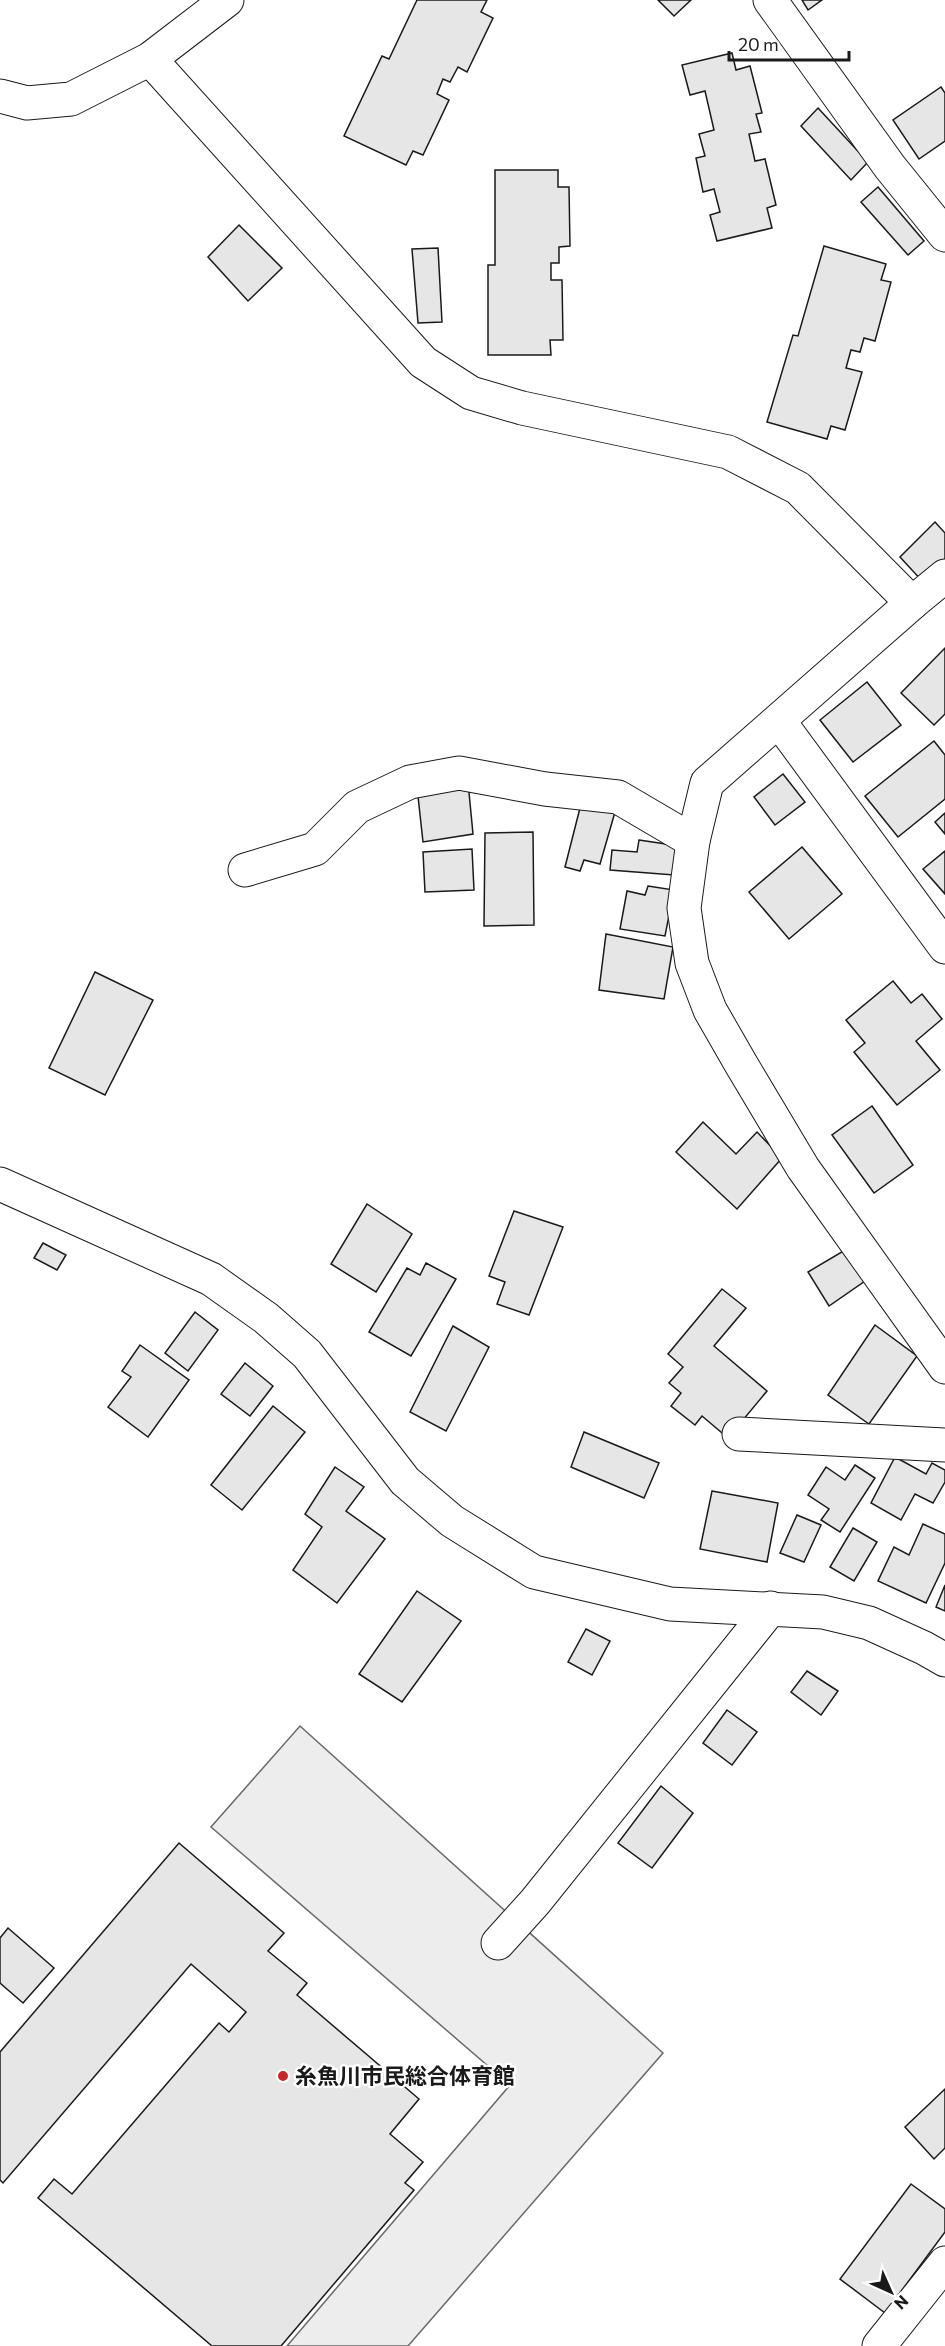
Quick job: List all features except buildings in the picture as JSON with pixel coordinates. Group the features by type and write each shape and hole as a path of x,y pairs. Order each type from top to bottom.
{"street":[{"path":"0,96 27,103 70,99 150,59 227,0"},
{"path":"770,0 890,167 945,235"},
{"path":"150,59 423,362 471,393 522,408 728,452 798,488 912,603"},
{"path":"945,576 707,783 693,841 684,908 692,963 710,1010 803,1168 945,1367"},
{"path":"779,722 945,947"},
{"path":"245,870 315,849 357,807 410,782 459,773 546,789 618,797 693,841"},
{"path":"0,1184 211,1279 266,1318 307,1354 405,1481 452,1521 534,1572 670,1604 823,1612 869,1623 945,1660"},
{"path":"740,1434 945,1445"},
{"path":"498,1942 535,1902 771,1608"},
{"path":"879,2346 945,2263"}],"shaded area":[{"path":"300,1726 663,2053 408,2346 287,2346 510,2085 211,1827"}],"place":[{"name":"糸魚川市民総合体育館","path":"283,2076"}]}
